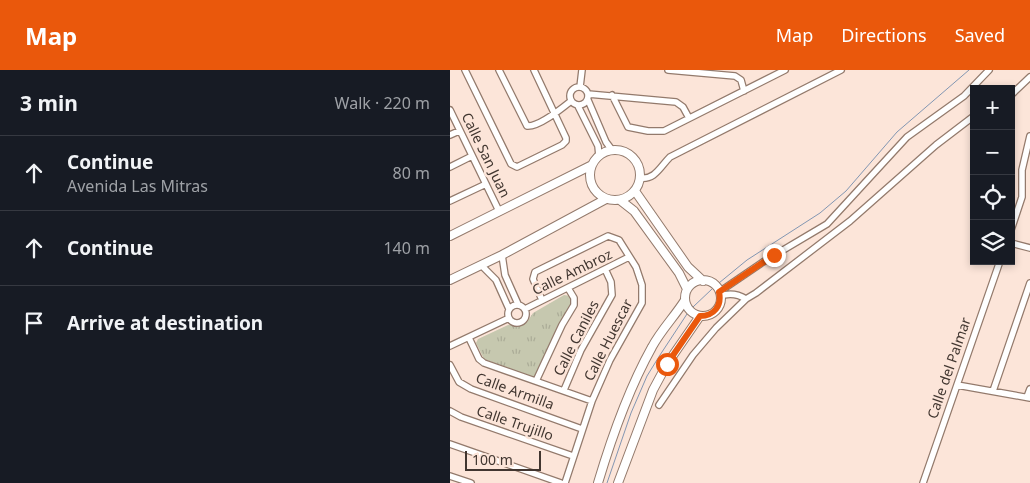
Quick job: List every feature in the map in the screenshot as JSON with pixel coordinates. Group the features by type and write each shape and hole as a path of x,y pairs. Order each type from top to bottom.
{"street":[{"path":"465,70 513,166 520,167 562,145 566,141 534,70"},
{"path":"498,70 527,126 532,126 554,114 570,101"},
{"path":"580,87 582,70"},
{"path":"668,70 735,76 740,80 744,91"},
{"path":"612,95 628,127 648,131 664,131 785,70"},
{"path":"640,178 654,176 670,157 841,70"},
{"path":"720,294 763,262 827,224 907,137 964,96 989,70"},
{"path":"1015,91 1029,78 1030,71"},
{"path":"599,156 598,146 578,106 570,101 569,95 572,90 580,87 585,89 606,142 612,150"},
{"path":"588,97 612,95 676,102 683,107 688,118"},
{"path":"578,106 584,105 588,97"},
{"name":"Calle San Juan","path":"450,110 499,211"},
{"path":"659,405 693,355 716,328 746,299 850,221 936,145 970,119"},
{"path":"450,135 459,131"},
{"path":"1014,220 1022,197 1022,170 1030,138"},
{"path":"598,146 606,142"},
{"path":"450,236 592,165 599,156 612,150 626,152 633,158 640,169 640,178 635,191 628,197 620,200 606,199 598,194 592,186 590,178 592,165"},
{"path":"450,167 472,156"},
{"path":"1022,170 1030,172"},
{"path":"450,201 486,184"},
{"path":"635,191 688,267 703,280 713,284 720,294 719,306 714,312 707,315 700,316 689,310 685,300"},
{"path":"450,280 502,255 606,199"},
{"path":"620,200 634,211 679,274 687,289"},
{"name":"Calle Huescar","path":"542,300 534,279 534,274 537,270 611,236 619,240 640,276 642,285 642,303 610,360 592,401 563,483"},
{"path":"1015,245 1030,248"},
{"path":"502,255 505,275 518,304 525,308 526,316 522,321 515,323 509,318"},
{"name":"Calle Ambroz","path":"525,308 629,257"},
{"path":"481,265 496,280 509,309 509,318"},
{"name":"Calle del Palmar","path":"923,483 999,265"},
{"name":"Calle Caniles","path":"564,390 581,350 612,295 611,282 605,269"},
{"path":"496,280 505,275"},
{"path":"598,483 618,420 631,388 653,346 685,300 687,289 692,284 703,280"},
{"path":"994,391 1030,284"},
{"path":"536,381 562,325 574,305 574,298 568,288"},
{"path":"720,294 732,294 746,299"},
{"path":"509,309 513,305 518,304"},
{"path":"618,483 653,390 671,357 700,316"},
{"path":"450,346 509,318"},
{"path":"469,338 479,359 484,363 592,401"},
{"name":"Calle Armilla","path":"450,365 459,382 471,390 582,429"},
{"path":"957,385 1029,398 1030,389"},
{"name":"Calle Trujillo","path":"450,411 461,417 573,456"},
{"path":"450,444 563,483"},
{"path":"450,476 470,483"}],"green space":[{"path":"564,295 571,296 573,302 535,376 532,377 484,359 476,343 478,339 508,325 518,325 527,322 533,313"}],"waterway":[{"path":"719,283 747,260 820,213 846,191 897,132 969,70"},
{"path":"693,307 712,289"},
{"path":"607,483 631,413 647,376 687,314"}],"route":[{"path":"667,364 700,316 711,314 717,309 720,299 719,292 774,255"}]}
